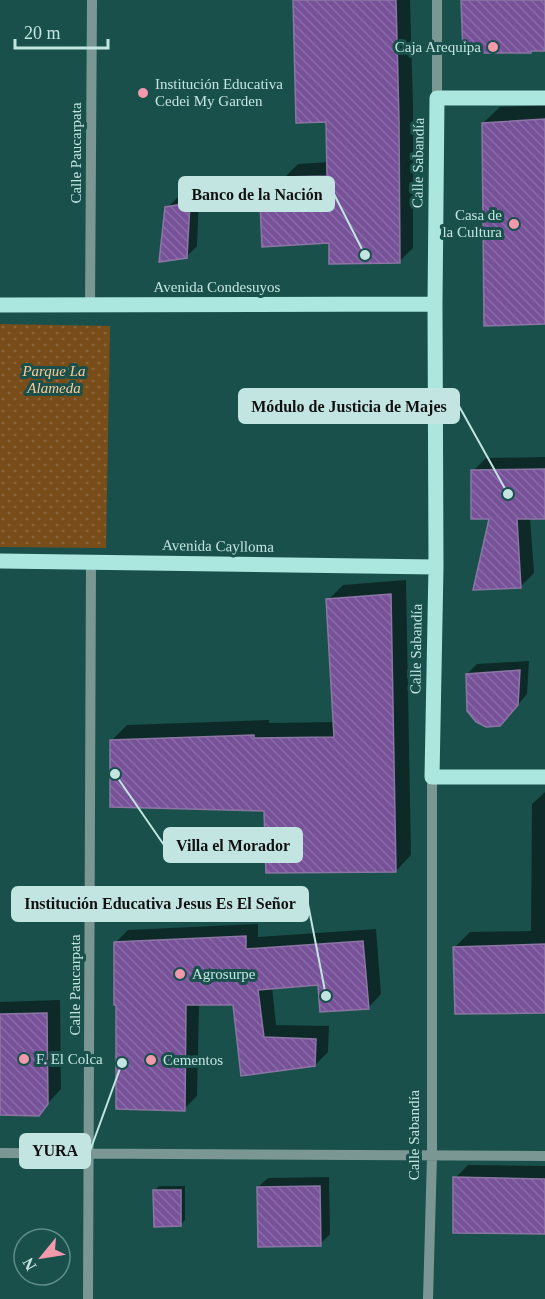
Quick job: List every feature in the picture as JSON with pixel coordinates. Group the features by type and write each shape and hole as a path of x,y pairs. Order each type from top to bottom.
{"main road":[{"path":"437,98 545,99"},
{"name":"Calle Sabandía","path":"432,777 436,567 437,98"},
{"name":"Avenida Condesuyos","path":"0,305 435,304"},
{"name":"Avenida Caylloma","path":"0,561 436,567"},
{"path":"432,777 545,777"}],"street":[{"name":"Calle Paucarpata","path":"90,306 92,0"},
{"name":"Calle Sabandía","path":"437,0 437,98"},
{"name":"Calle Paucarpata","path":"88,1299 91,562"},
{"name":"Calle Sabandía","path":"428,1299 432,1156 432,777"},
{"path":"0,1153 545,1156"}],"green space":[{"name":"Parque La Alameda","path":"0,324 110,326 106,548 0,547"}],"building":[{"path":"293,0 396,0 400,263 329,264 329,243 262,247 260,204 284,203 282,177 327,176 326,122 296,123"},
{"path":"461,0 545,0 545,51 463,53"},
{"name":"Casa de la Cultura","path":"545,119 545,324 484,326 482,123"},
{"path":"190,203 187,258 159,262 165,207"},
{"path":"545,469 545,519 517,519 521,588 473,590 489,519 471,519 471,470"},
{"path":"391,594 396,872 266,873 264,811 110,807 110,740 254,735 254,738 334,737 326,599"},
{"path":"520,670 518,705 500,726 486,727 476,722 467,711 466,674"},
{"path":"246,936 246,949 363,941 369,1009 320,1012 318,985 258,990 264,1037 316,1039 315,1066 241,1076 233,1005 186,1005 185,1111 116,1109 114,942"},
{"path":"545,944 545,1013 455,1014 453,947"},
{"name":"F. El Colca","path":"47,1013 48,1104 39,1116 0,1115 0,1014"},
{"path":"453,1177 545,1179 545,1234 453,1233"},
{"path":"320,1186 321,1246 258,1247 257,1187"},
{"path":"153,1190 181,1190 181,1226 154,1227"}],"place":[{"name":"Caja Arequipa","path":"493,47"},
{"name":"Institución Educativa Cedei My Garden","path":"143,93"},
{"name":"Casa de la Cultura","path":"514,224"},
{"name":"Banco de la Nación","path":"365,255"},
{"name":"Módulo de Justicia de Majes","path":"508,494"},
{"name":"Villa el Morador","path":"115,774"},
{"name":"Agrosurpe","path":"180,974"},
{"name":"Institución Educativa Jesus Es El Señor","path":"326,996"},
{"name":"F. El Colca","path":"24,1059"},
{"name":"Cementos","path":"151,1060"},
{"name":"YURA","path":"122,1063"}]}
